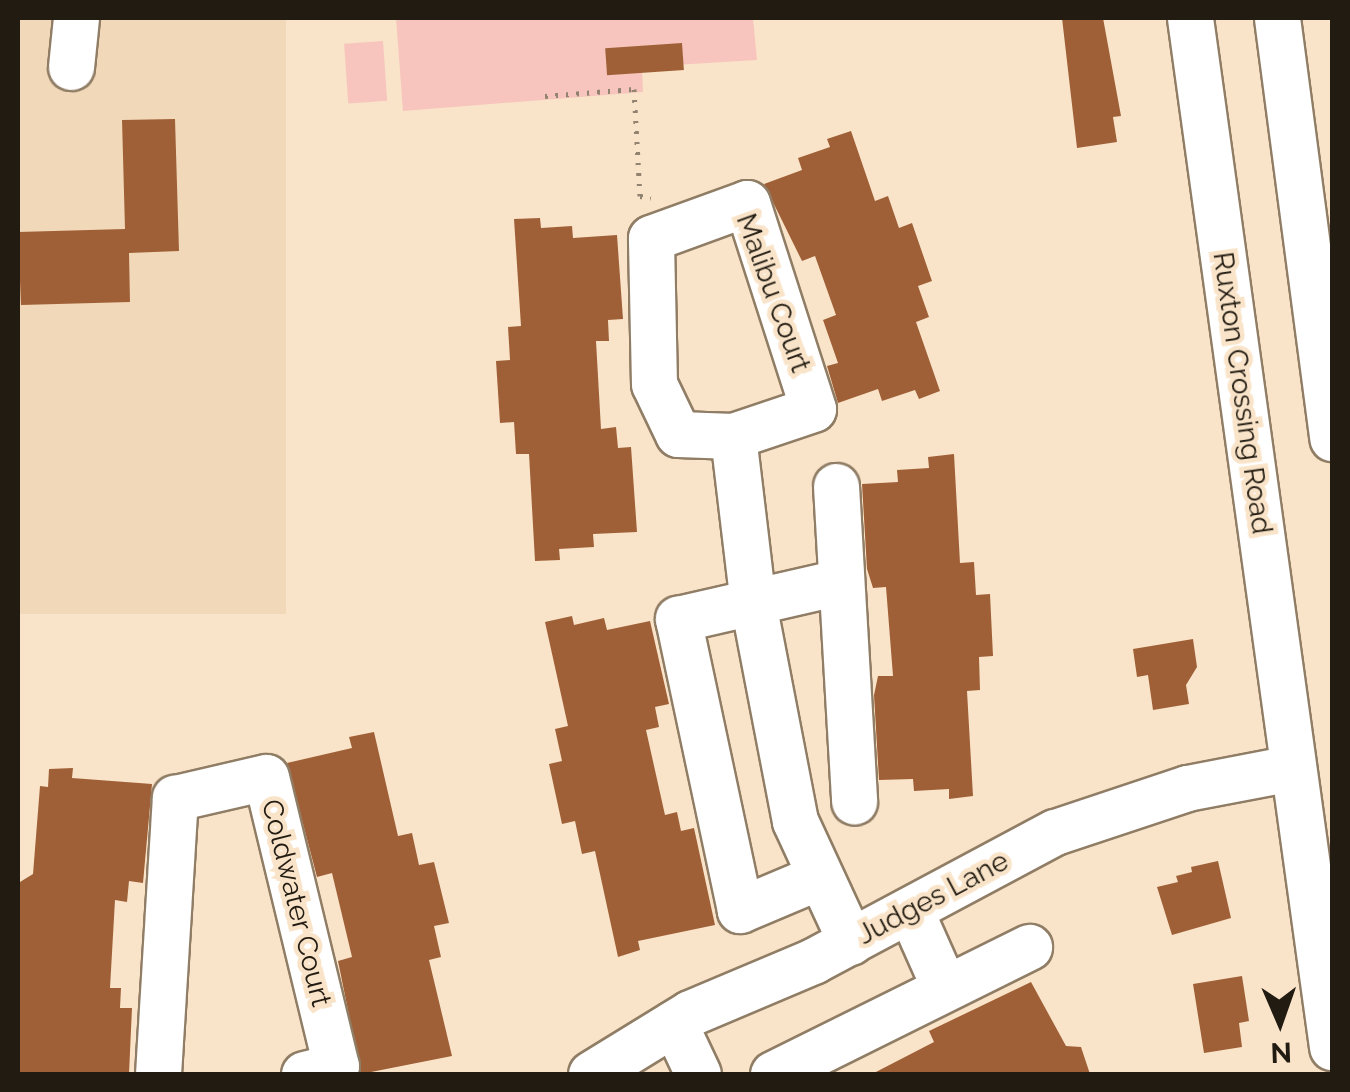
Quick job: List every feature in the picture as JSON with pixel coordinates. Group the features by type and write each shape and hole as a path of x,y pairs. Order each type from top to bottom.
{"street":[{"path":"71,67 76,18"},
{"name":"Ruxton Crossing Road","path":"1190,18 1332,1047"},
{"path":"1277,18 1332,438"},
{"name":"Malibu Court","path":"747,203 813,409 733,436 678,434 654,384 651,238 747,203"},
{"path":"733,436 753,603 795,821 818,878 851,942"},
{"path":"836,486 854,801"},
{"path":"818,878 740,910 678,619 840,582"},
{"name":"Judges Lane","path":"592,1074 674,1023 851,942 1055,832 1188,788 1292,768"},
{"name":"Coldwater Court","path":"158,1074 175,798 266,776 336,1066 304,1074"},
{"path":"910,910 944,984"},
{"path":"773,1074 944,984 1029,947"},
{"path":"674,1023 698,1074"}],"path":[{"path":"545,96 634,88 640,185"}],"shaded area":[{"path":"18,18 286,18 286,614 18,614"},
{"path":"396,18 753,18 757,60 642,67 643,92 403,111"},
{"path":"383,41 387,101 348,104 344,44"}],"building":[{"path":"1062,18 1103,18 1121,116 1113,117 1117,142 1077,148"},
{"path":"682,43 684,70 607,75 605,48"},
{"path":"175,119 179,251 129,253 130,302 21,305 18,232 125,229 122,120"},
{"path":"851,131 875,201 888,196 899,228 912,223 932,281 918,286 929,317 916,322 940,391 919,399 915,390 882,401 878,389 838,403 827,366 838,363 823,320 836,315 815,256 802,261 764,184 802,170 798,158 830,147 827,139"},
{"path":"540,218 541,228 572,226 573,238 617,235 623,319 608,320 609,341 596,341 601,429 616,427 618,448 631,447 637,532 593,534 594,547 559,549 560,560 535,561 529,454 516,454 514,422 500,423 496,361 510,360 508,327 521,326 514,219"},
{"path":"954,454 960,563 974,562 976,595 990,594 993,656 979,657 980,690 967,691 973,796 949,799 949,789 914,791 913,779 879,780 874,695 878,676 893,676 886,587 873,588 867,569 862,484 898,482 897,470 929,468 928,457"},
{"path":"572,616 574,625 604,618 607,630 650,621 669,704 655,707 659,727 646,730 665,815 677,812 681,831 694,828 715,925 638,941 640,950 618,957 595,851 582,854 575,821 562,824 549,764 562,761 555,729 568,726 545,622"},
{"path":"1193,639 1197,667 1186,685 1189,704 1153,710 1148,675 1137,677 1133,649"},
{"path":"374,732 398,836 412,833 419,865 434,862 449,923 434,926 441,957 429,960 452,1056 361,1074 338,961 352,957 332,873 317,877 287,763 352,748 349,737"},
{"path":"73,768 72,778 152,784 143,883 129,881 127,902 115,900 110,988 121,988 120,1008 132,1008 129,1074 20,1074 20,882 33,874 40,786 48,787 49,769"},
{"path":"1218,861 1231,918 1172,935 1157,887 1178,882 1176,876 1192,872 1191,867"},
{"path":"1242,976 1249,1021 1239,1023 1242,1047 1204,1053 1193,984"},
{"path":"1031,982 1066,1046 1081,1047 1090,1074 872,1074 934,1042 929,1031"}]}
